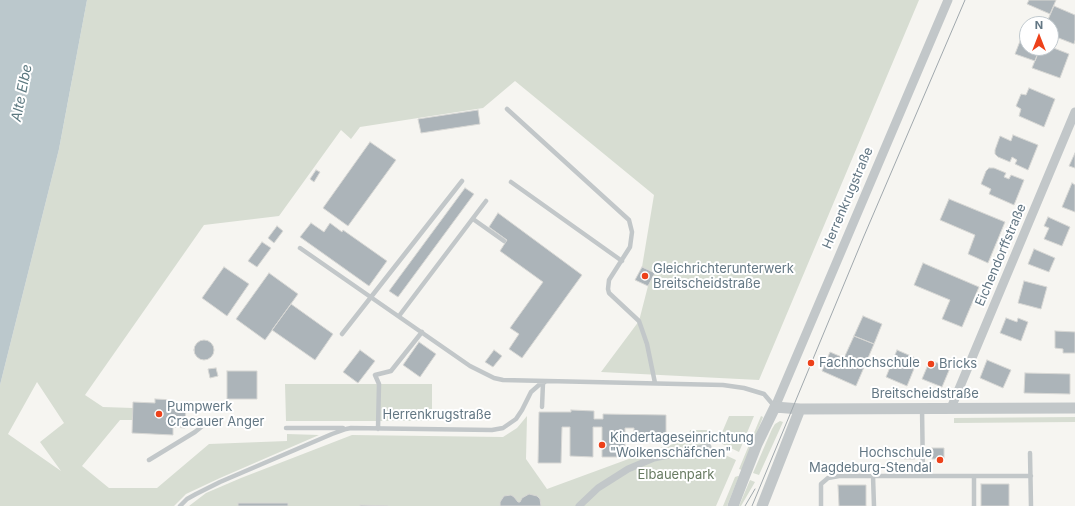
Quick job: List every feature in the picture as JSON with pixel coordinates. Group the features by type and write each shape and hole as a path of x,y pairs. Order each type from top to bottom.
{"street":[{"name":"Herrenkrugstraße","path":"733,506 758,444 948,0"},
{"name":"Eichendorffstraße","path":"951,408 1074,114"},
{"name":"Breitscheidstraße","path":"775,407 800,409 1075,408"},
{"path":"762,506 800,409"},
{"path":"579,506 598,488 628,469 654,458 708,447"}],"lane":[{"path":"507,108 627,218 631,225 632,237 628,250 610,280 608,289 610,293 639,322 647,344 655,383"},
{"path":"342,334 462,181"},
{"path":"511,182 622,261"},
{"path":"399,316 486,201"},
{"path":"473,219 504,241"},
{"name":"Herrenkrugstraße","path":"300,248 476,370 491,377 503,380 704,384 744,388 764,394 775,407"},
{"path":"378,429 379,384 375,375 391,371 422,332"},
{"name":"Herrenkrugstraße","path":"286,428 492,430 503,428 516,419 531,392 548,381"},
{"path":"542,408 543,383"},
{"path":"922,408 924,476"},
{"path":"149,460 195,432 206,423"},
{"name":"Herrenkrugstraße","path":"180,506 196,494 220,482 336,432 351,428"},
{"path":"1030,453 1030,506"},
{"path":"821,506 821,484 828,478 839,476 1031,476"},
{"path":"873,476 874,506"},
{"path":"974,476 974,506"}],"green space":[{"path":"87,0 919,0 759,380 601,372 639,321 648,286 655,273 642,267 654,195 515,81 483,108 360,127 351,139 341,130 279,216 204,225 85,395 103,407 133,408 133,420 120,420 82,466 109,488 157,488 209,444 287,441 287,434 319,435 186,494 174,506 0,506 0,385 59,149","holes":["37,382 64,423 40,442 61,471 8,434"]},
{"path":"285,384 432,384 432,421 286,421"},
{"name":"Elbauenpark","path":"527,416 526,459 547,489 653,450 687,440 690,430 708,430 708,447 736,460 716,506 189,506 206,493 352,435 503,437 517,428"},
{"path":"729,416 754,416 739,452 718,442"},
{"path":"761,416 763,417 742,470 739,469"},
{"path":"1075,417 1075,422 954,423 954,418"},
{"path":"780,421 783,422 759,475 753,473 772,429 775,424"},
{"path":"739,476 727,506 723,506 735,477"},
{"path":"750,480 755,482 741,506 739,506"}],"water":[{"name":"Alte Elbe","path":"0,0 87,0 59,149 0,385"}],"building":[{"path":"1029,0 1056,0 1050,14 1027,4"},
{"path":"1054,6 1075,15 1074,44 1059,38 1059,16 1050,16"},
{"path":"1019,44 1019,55 1015,54"},
{"path":"1059,50 1069,54 1060,78 1032,68 1037,56 1059,56"},
{"path":"1021,56 1037,56 1035,61"},
{"path":"1029,88 1055,99 1044,127 1019,116 1021,109 1016,106 1021,94 1026,95"},
{"path":"478,110 480,124 421,133 418,119"},
{"path":"1013,135 1038,145 1028,170 1015,164 1017,160 1012,157 1010,162 998,157 995,154 1000,136 1011,141"},
{"path":"370,142 396,160 348,226 323,208"},
{"path":"1075,153 1075,168 1069,166"},
{"path":"989,168 994,168 1006,173 1004,177 1009,179 1011,175 1024,180 1014,205 989,194 991,189 981,184 986,171"},
{"path":"316,170 320,172 314,182 310,179"},
{"path":"1072,183 1075,185 1075,212 1062,207"},
{"path":"465,188 474,194 398,297 389,291"},
{"path":"949,199 1005,222 988,263 968,254 975,235 940,220"},
{"path":"498,213 582,275 522,358 509,349 519,334 510,328 543,282 500,251 507,240 489,227"},
{"path":"1048,217 1070,227 1062,246 1044,239 1049,228 1044,226"},
{"path":"311,223 324,232 330,223 342,232 343,230 387,261 369,286 300,237"},
{"path":"277,226 283,231 274,243 268,238"},
{"path":"262,242 271,248 257,267 248,261"},
{"path":"1034,249 1055,258 1049,272 1028,264"},
{"path":"923,263 979,287 962,327 942,319 950,300 914,285"},
{"path":"224,267 249,284 227,316 202,298"},
{"name":"Gleichrichterunterwerk Breitscheidstraße","path":"642,267 655,273 648,286 635,280"},
{"path":"269,273 298,294 265,340 236,319"},
{"path":"1024,281 1047,287 1041,309 1018,303"},
{"path":"291,304 333,334 315,360 272,330"},
{"path":"863,316 882,324 874,344 854,336"},
{"path":"1006,318 1017,322 1018,318 1028,322 1021,341 1000,333"},
{"path":"1055,331 1075,332 1075,353 1063,353 1063,349 1055,348"},
{"path":"854,336 874,344 856,386 822,371 830,352 844,358"},
{"path":"204,340 211,343 214,350 211,357 204,360 197,357 194,350 197,343"},
{"path":"419,342 436,354 420,377 403,365"},
{"path":"360,350 375,361 358,383 343,372"},
{"path":"494,350 502,356 493,367 485,362"},
{"path":"897,350 918,359 907,386 886,377"},
{"path":"930,360 950,368 942,387 922,379"},
{"path":"987,360 1011,370 1003,388 980,378"},
{"path":"216,368 218,376 210,378 208,369"},
{"path":"227,371 257,371 257,399 227,399"},
{"path":"1025,373 1070,374 1070,394 1024,393"},
{"name":"Pumpwerk Cracauer Anger","path":"155,399 174,400 173,403 186,404 185,428 173,427 173,435 132,433 133,402 155,403"},
{"path":"571,410 594,411 594,419 603,419 603,414 666,415 666,436 634,436 634,428 625,428 625,457 602,457 602,427 593,427 593,457 570,456 570,427 562,427 561,463 538,463 539,412 571,412"},
{"path":"904,448 915,448 915,459 904,459"},
{"path":"932,448 944,448 944,459 932,459"},
{"path":"981,484 1009,484 1009,506 981,506"},
{"path":"838,485 866,485 866,506 839,506"},
{"path":"529,494 537,496 540,499 541,506 500,506 500,502 504,496 511,495 518,502 520,502 522,498"},
{"path":"238,503 288,503 288,506 238,506"},
{"path":"360,505 388,506 360,506"}],"tram line":[{"path":"752,506 864,236 965,0"},
{"path":"745,506 755,489"}],"place":[{"name":"Gleichrichterunterwerk Breitscheidstraße","path":"645,276"},
{"name":"Fachhochschule","path":"811,363"},
{"name":"Bricks","path":"931,364"},
{"name":"Pumpwerk Cracauer Anger","path":"159,414"},
{"name":"Kindertageseinrichtung \"Wolkenschäfchen\"","path":"602,445"},
{"name":"Hochschule Magdeburg-Stendal","path":"940,460"}]}
